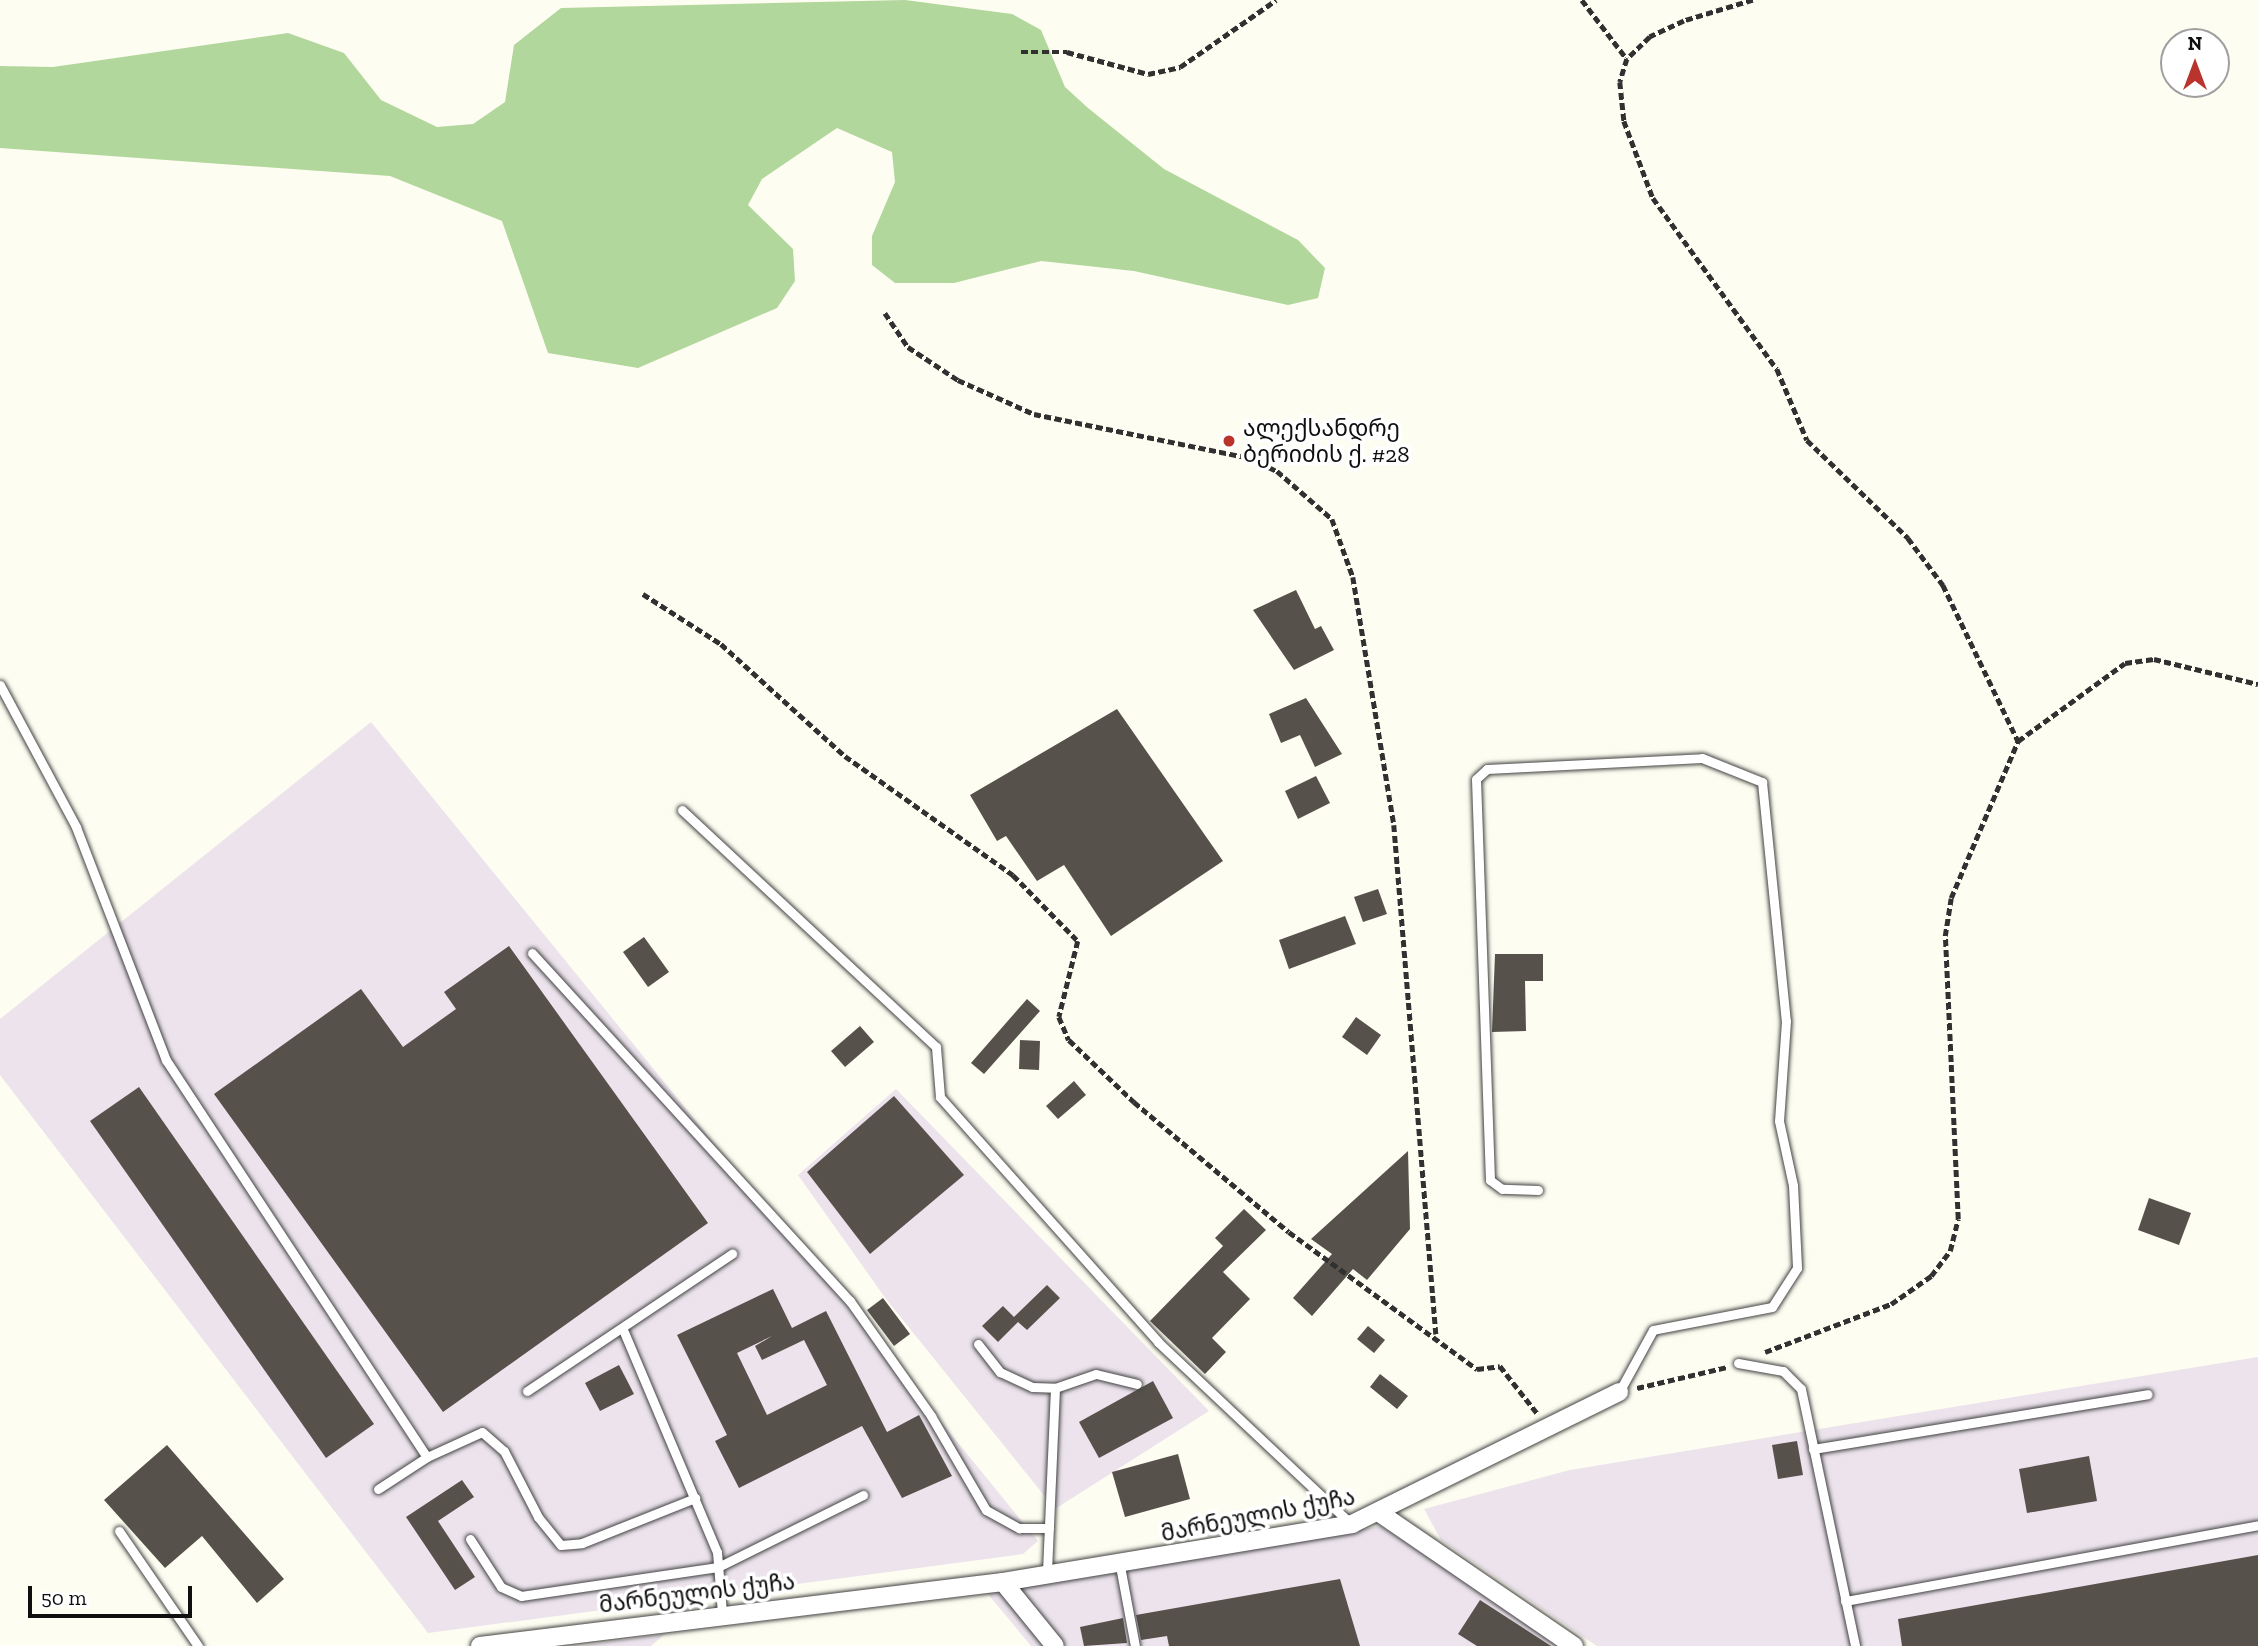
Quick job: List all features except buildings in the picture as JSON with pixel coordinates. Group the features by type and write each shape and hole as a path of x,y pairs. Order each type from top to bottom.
{"street":[{"name":"მარნეულის ქუჩა","path":"480,1646 722,1613 1003,1582 1047,1571 1120,1566 1352,1524 1381,1514 1619,1391"},
{"path":"1381,1514 1574,1646"},
{"path":"1003,1582 1055,1646"}],"lane":[{"path":"0,685 76,827 166,1060 427,1457"},
{"path":"1538,1190 1502,1188 1490,1180 1476,779 1487,769 1702,758 1762,782 1786,1021 1779,1121 1793,1185 1797,1268 1772,1307 1653,1330 1619,1391"},
{"path":"682,810 936,1047 940,1097 1158,1342 1352,1524"},
{"path":"532,953 850,1301 931,1416 986,1510 1019,1528 1049,1528"},
{"path":"527,1391 624,1332 732,1254"},
{"path":"624,1332 695,1498 718,1567 722,1613"},
{"path":"978,1344 1000,1372 1032,1387 1055,1388 1096,1374 1137,1384"},
{"path":"1738,1363 1783,1371 1801,1389 1854,1646"},
{"path":"1047,1571 1055,1388"},
{"path":"1813,1449 2148,1394"},
{"path":"378,1489 427,1457 482,1432 504,1451 538,1517 561,1545 582,1543 695,1498"},
{"path":"470,1539 502,1587 521,1596 718,1567 863,1495"},
{"path":"1845,1601 2258,1525"},
{"path":"119,1531 198,1646"},
{"path":"1120,1566 1135,1646"}],"path":[{"path":"1021,52 1067,52 1148,74 1180,67 1276,0"},
{"path":"1582,0 1627,59"},
{"path":"1753,0 1673,26 1627,59 1620,82 1624,121 1653,198 1777,369 1807,440 1908,538 1943,585 2018,741"},
{"path":"885,313 908,347 958,380 1034,414 1250,458 1277,471 1332,519 1353,577 1394,825 1436,1334"},
{"path":"643,594 721,645 780,704 845,756 1013,875 1078,942 1060,1004 1069,1040 1289,1232 1436,1334 1477,1369 1500,1366 1550,1429"},
{"path":"1619,1391 1738,1363 1891,1304 1931,1276 1950,1251 1958,1219 1944,936 1951,898 2018,741 2124,663 2154,659 2258,684"}],"shaded area":[{"path":"371,722 1038,1541 1023,1554 428,1633 0,1075 0,1019"},
{"path":"896,1089 1209,1411 1055,1509 886,1299 798,1175"},
{"path":"2258,1357 2258,1646 1597,1646 1441,1540 1424,1509 1570,1470"},
{"path":"1381,1526 1560,1646 1031,1646 987,1593"},
{"path":"665,1634 651,1646 580,1646"}],"green space":[{"path":"905,0 1012,14 1041,30 1065,87 1088,108 1164,169 1298,240 1325,268 1318,298 1288,305 1134,271 1041,261 954,283 895,283 872,265 872,236 895,182 892,152 837,128 762,179 748,205 793,249 795,281 777,308 638,368 548,353 502,221 390,176 0,148 0,66 53,67 288,33 344,53 381,100 437,127 473,124 505,102 514,45 561,8"}],"place":[{"name":"ალექსანდრე ბერიძის ქ. #28","path":"1229,441"}]}
